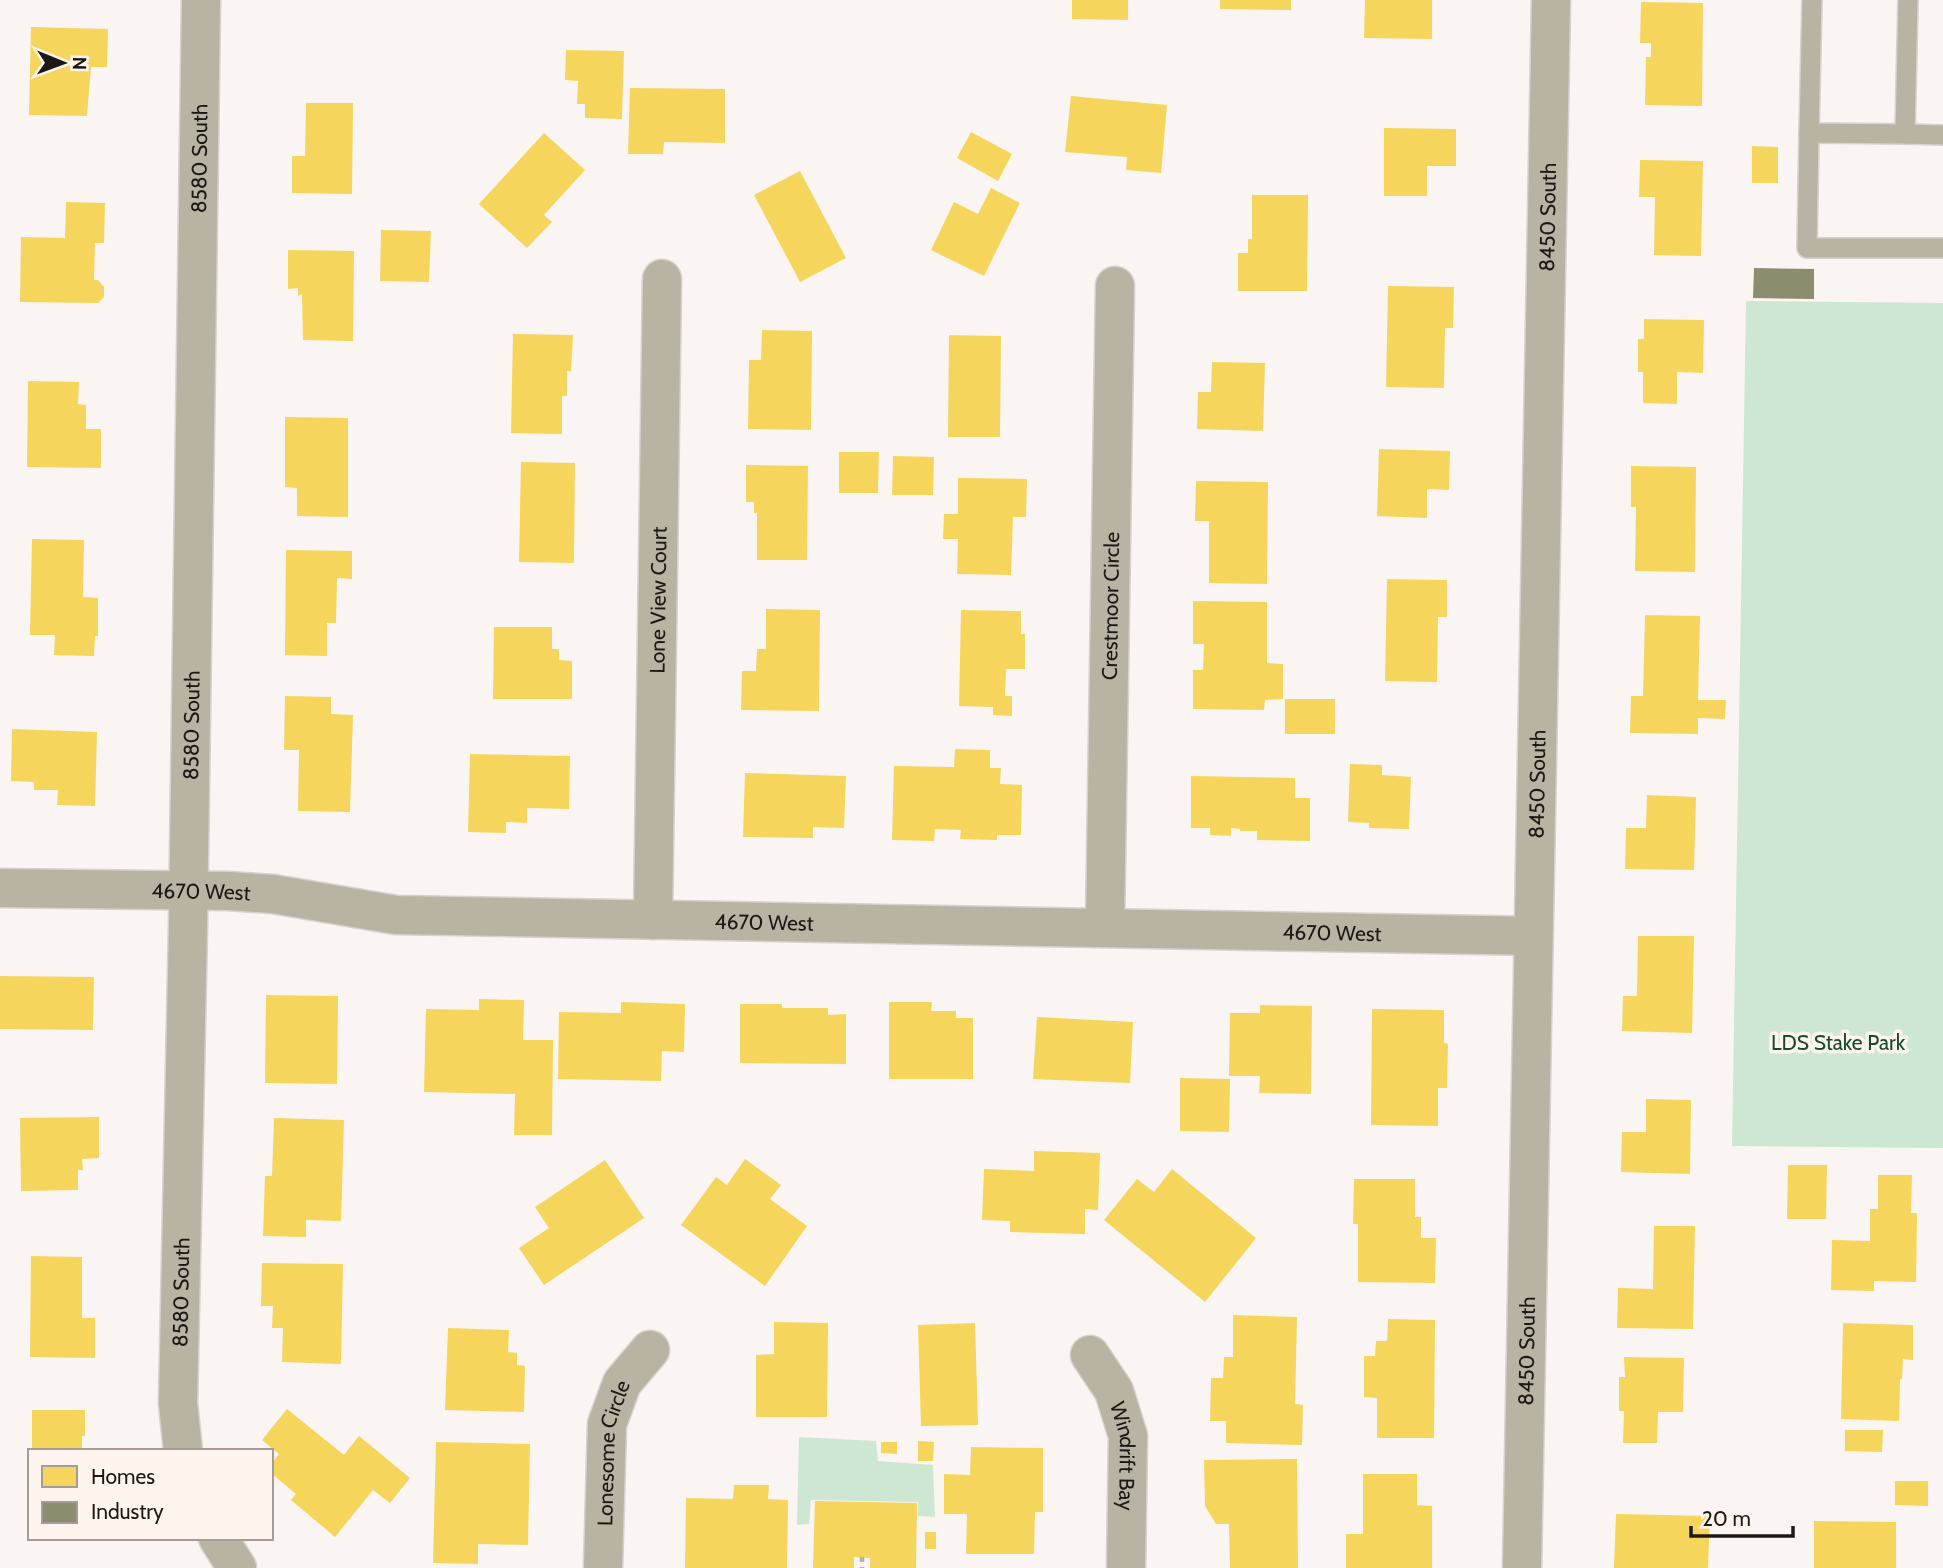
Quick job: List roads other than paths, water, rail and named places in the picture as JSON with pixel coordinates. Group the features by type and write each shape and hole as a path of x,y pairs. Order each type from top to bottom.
{"street":[{"name":"8580 South","path":"183,1449 178,1403 201,0"},
{"name":"8450 South","path":"1522,1568 1551,0"},
{"name":"Lone View Court","path":"653,920 662,279"},
{"name":"Crestmoor Circle","path":"1105,926 1115,286"},
{"name":"4670 West","path":"0,888 228,891 299,897 396,915 1533,936"},
{"name":"Lonesome Circle","path":"603,1568 607,1424 622,1383 650,1350"},
{"name":"Windrift Bay","path":"1090,1355 1114,1391 1128,1436 1126,1568"},
{"path":"219,1540 237,1568"}],"lane":[{"path":"1812,0 1807,248 1943,248"},
{"path":"1905,134 1908,0"},
{"path":"1809,133 1943,135"}],"park label":[{"name":"LDS Stake Park","path":"1838,1042"}]}
